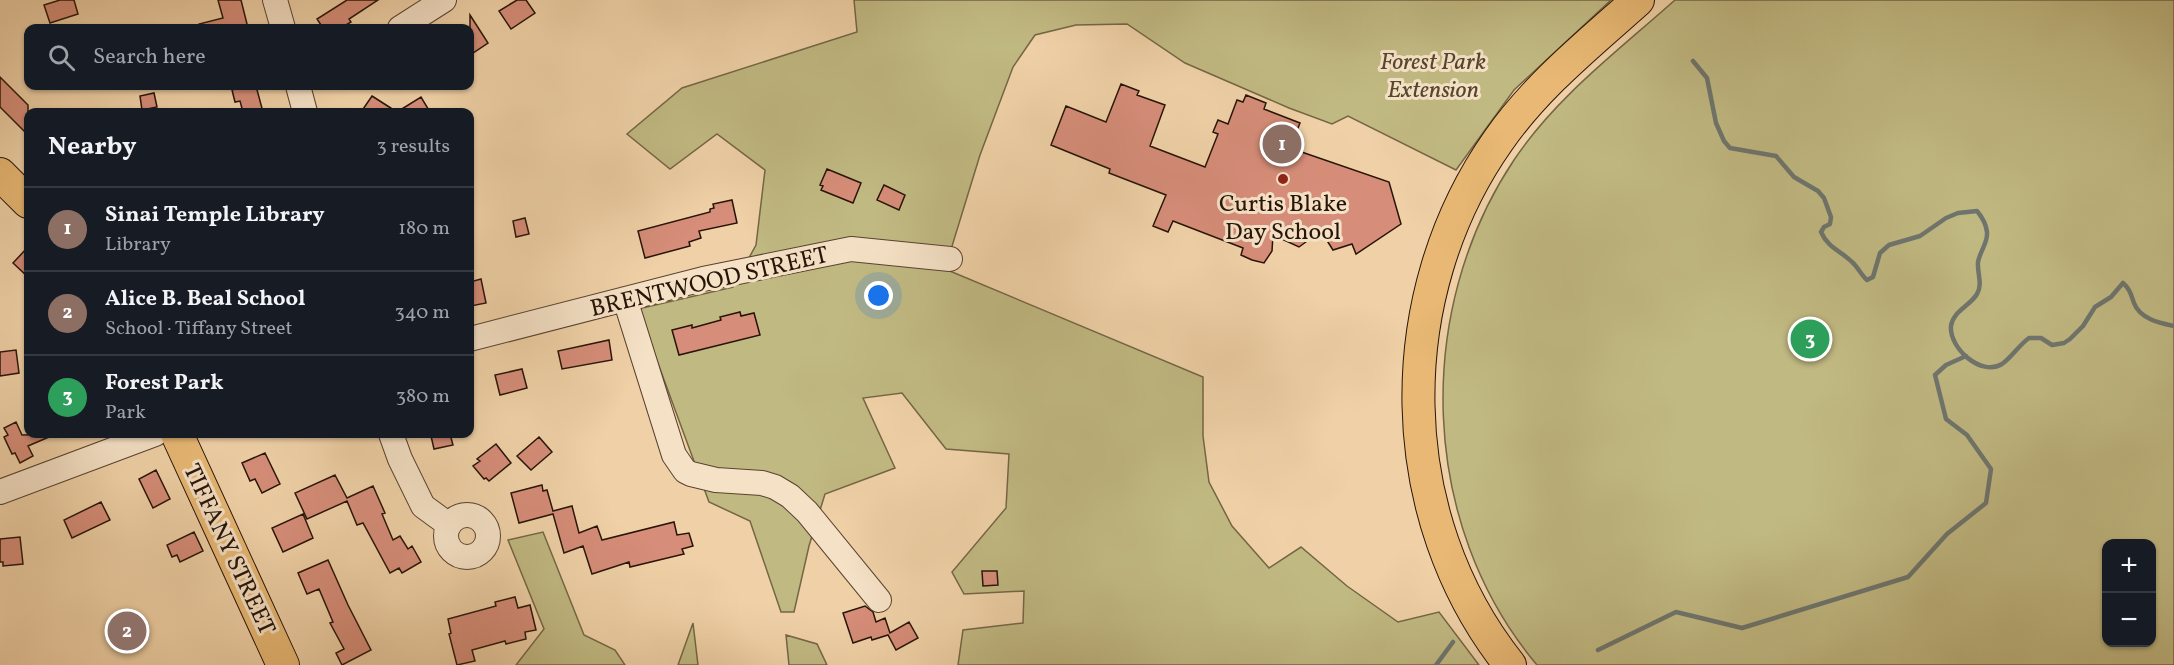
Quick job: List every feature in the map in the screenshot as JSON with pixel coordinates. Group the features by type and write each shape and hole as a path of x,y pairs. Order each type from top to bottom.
{"main road":[{"path":"1510,665 1479,620 1459,583 1438,529 1428,494 1421,453 1418,400 1420,351 1427,306 1442,249 1454,220 1480,168 1497,141 1546,82 1638,0"},
{"path":"0,174 24,198"},
{"name":"TIFFANY STREET","path":"179,438 283,665"}],"street":[{"path":"275,0 282,24"},
{"path":"406,24 444,0"},
{"name":"BRENTWOOD STREET","path":"474,338 703,279 851,249 950,259"},
{"path":"625,299 674,455 685,471 699,477 762,483 783,491 807,512 879,600"},
{"path":"0,492 144,438"},
{"path":"392,438 423,506 449,525"}],"green space":[{"name":"Forest Park Extension","path":"854,0 1611,0 1514,90 1456,170 1348,116 1332,124 1185,63 1127,24 1076,25 1035,35 1013,67 980,155 945,269 1203,377 1203,436 1209,482 1232,526 1269,568 1301,547 1347,586 1398,622 1439,612 1479,665 958,665 963,630 1023,623 1024,591 964,594 952,572 1006,508 1009,454 946,449 902,393 863,398 895,468 825,494 809,546 794,612 781,612 750,521 709,502 638,309 733,287 756,245 765,170 717,134 670,169 627,134 682,88 857,32"},
{"path":"1675,0 2174,0 2174,665 1537,665 1498,609 1469,548 1451,484 1443,417 1446,349 1458,283 1481,219 1514,160 1549,115"},
{"path":"543,532 584,635 615,650 625,665 516,665 544,629 508,540"},
{"path":"693,623 698,665 678,665"},
{"path":"786,635 817,644 827,665 789,665"}],"building":[{"path":"60,0 74,0 78,14 50,23 44,5"},
{"path":"218,0 241,0 247,24 199,24 223,18"},
{"path":"347,0 378,0 349,19 351,22 348,24 320,24 317,19"},
{"path":"517,0 526,0 535,13 511,29 499,11"},
{"path":"470,15 488,43 474,52 474,24 470,24"},
{"path":"0,77 28,105 28,108 24,108 24,131 0,107"},
{"path":"1121,84 1139,91 1137,95 1165,105 1150,146 1205,167 1218,134 1213,132 1218,120 1228,124 1237,100 1243,102 1246,95 1266,103 1264,109 1300,123 1290,148 1389,182 1401,224 1356,254 1352,244 1333,250 1321,231 1299,247 1273,235 1272,251 1264,263 1241,255 1243,248 1173,221 1168,232 1153,226 1166,195 1109,173 1110,169 1051,145 1066,106 1106,122"},
{"path":"232,90 257,90 262,108 242,108 240,101 235,102"},
{"path":"154,93 157,107 142,108 140,96"},
{"path":"372,96 391,108 364,108"},
{"path":"421,97 428,108 403,108"},
{"path":"827,169 861,183 853,203 821,190 823,186 820,185"},
{"path":"884,185 905,195 899,210 877,200"},
{"path":"732,200 737,223 699,231 701,238 689,242 690,246 645,258 638,231 710,212 710,209 714,208 713,204"},
{"path":"525,218 529,234 516,237 513,221"},
{"path":"24,251 24,273 13,263"},
{"path":"481,279 486,303 474,305 474,281"},
{"path":"740,312 741,316 754,313 760,335 679,355 672,330 692,325 692,328"},
{"path":"609,340 612,360 562,369 558,351"},
{"path":"16,350 19,373 0,376 0,352"},
{"path":"522,369 527,388 500,395 495,375"},
{"path":"16,422 24,438 47,438 28,446 33,456 20,463 15,453 12,454 4,437 8,435 4,428"},
{"path":"539,437 552,452 531,470 517,456"},
{"path":"431,438 451,438 453,445 434,449"},
{"path":"496,444 511,463 489,481 484,479 473,466 480,461 477,459"},
{"path":"265,453 280,484 262,493 255,479 250,481 242,463"},
{"path":"156,470 170,499 153,508 139,479"},
{"path":"335,475 347,498 373,486 385,513 382,514 393,540 400,536 408,549 412,546 421,562 402,573 399,568 390,573 363,523 357,525 347,501 307,519 295,493"},
{"path":"542,485 543,491 547,490 553,511 572,506 579,533 597,526 602,540 674,522 677,535 689,533 693,546 682,549 684,554 630,567 629,562 592,574 583,546 564,553 553,514 519,523 511,493"},
{"path":"101,502 110,520 72,538 64,520"},
{"path":"303,514 313,538 283,552 272,528"},
{"path":"194,532 203,551 180,562 177,555 172,557 167,545"},
{"path":"20,537 23,564 3,566 3,562 0,562 0,539"},
{"path":"328,560 371,650 342,665 336,653 344,649 330,623 333,622 319,589 307,594 298,573"},
{"path":"982,571 997,571 998,585 983,586"},
{"path":"515,597 518,608 530,605 536,630 525,632 526,639 506,644 505,641 472,650 475,661 457,665 449,634 451,633 448,619 496,606 495,602"},
{"path":"865,606 873,612 876,622 885,618 890,633 909,622 918,638 896,650 888,635 872,640 871,637 853,643 843,613"}],"waterway":[{"path":"1693,61 1707,78 1716,123 1724,141 1730,148 1776,156 1794,177 1818,191 1824,198 1831,217 1830,224 1821,232 1831,246 1848,258 1867,280 1873,277 1880,253 1889,245 1920,236 1946,218 1958,213 1977,211 1984,220 1987,232 1978,262 1979,290 1974,298 1958,312 1951,326 1955,343 1968,358 1976,363 1985,367 2002,364 2029,338 2041,338 2052,345 2064,343 2083,326 2095,307 2111,297 2123,283 2141,313 2151,319 2174,326"},
{"path":"1598,650 1676,612 1742,628 1908,577 1947,534 1986,503 1991,469 1967,435 1946,419 1935,375 1946,365 1966,356"},
{"path":"1436,665 1453,642"}],"place":[{"name":"Sinai Temple Library","path":"1282,144"},
{"name":"Curtis Blake Day School","path":"1283,179"},
{"name":"Forest Park","path":"1810,339"},
{"name":"Alice B. Beal School","path":"127,631"}]}
